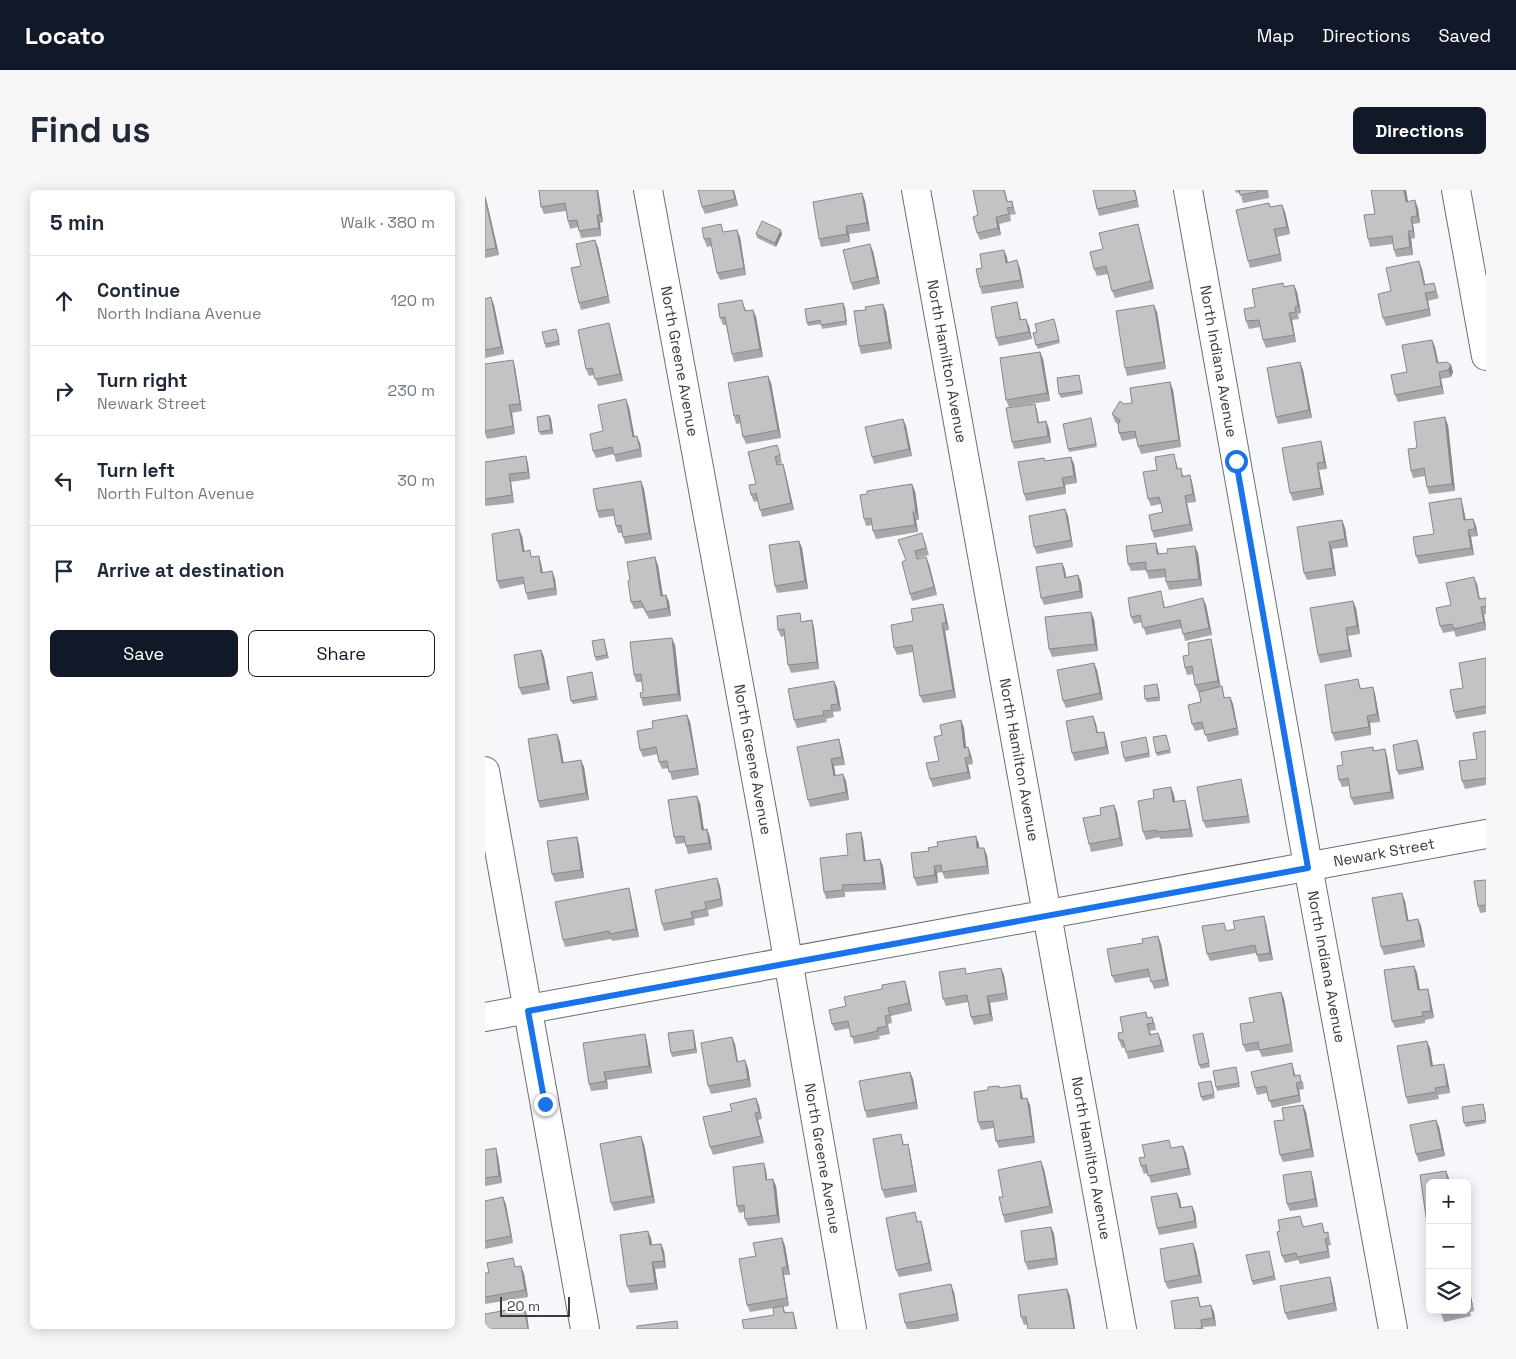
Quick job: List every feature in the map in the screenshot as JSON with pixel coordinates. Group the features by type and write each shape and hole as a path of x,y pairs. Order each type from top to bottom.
{"street":[{"name":"North Greene Avenue","path":"648,190 761,807 853,1329"},
{"name":"North Hamilton Avenue","path":"916,190 1049,914 1122,1329"},
{"name":"North Indiana Avenue","path":"1188,190 1308,868 1393,1329"},
{"path":"1456,190 1486,356"},
{"path":"485,771 585,1329"},
{"name":"Newark Street","path":"485,1017 528,1011 1486,834"}],"building":[{"path":"539,190 597,190 600,215 597,215 599,228 579,231 577,220 568,221 565,203 541,207"},
{"path":"698,190 733,190 735,199 702,207"},
{"path":"973,190 1004,190 1007,202 1012,201 1013,207 1007,208 1009,214 996,217 998,228 977,233 973,217 978,215"},
{"path":"1093,190 1134,190 1137,200 1097,209"},
{"path":"1239,190 1267,190 1240,195"},
{"path":"1371,190 1404,190 1406,202 1415,200 1417,216 1411,217 1413,231 1408,231 1410,247 1394,250 1392,236 1368,239 1364,215 1375,214"},
{"path":"862,193 867,223 846,226 847,234 819,239 813,202"},
{"path":"485,198 496,248 485,250"},
{"path":"1269,203 1270,207 1282,205 1287,227 1274,229 1280,254 1248,261 1236,210"},
{"path":"762,221 781,230 775,243 756,234"},
{"path":"721,224 723,232 737,230 744,268 717,273 710,238 704,239 702,228"},
{"path":"1138,224 1151,281 1112,291 1106,266 1094,269 1090,252 1103,249 1099,233"},
{"path":"595,240 608,296 579,303 571,268 581,266 576,244"},
{"path":"870,244 877,277 851,283 843,250"},
{"path":"1004,250 1006,263 1017,260 1021,280 980,287 976,269 982,268 980,254"},
{"path":"1419,261 1424,285 1434,283 1436,291 1425,293 1429,309 1383,318 1378,294 1391,291 1386,268"},
{"path":"1283,283 1284,287 1294,285 1298,306 1295,307 1296,312 1289,313 1294,335 1263,340 1259,320 1246,321 1244,309 1255,307 1252,289"},
{"path":"491,297 501,347 485,350 485,299"},
{"path":"742,300 745,311 753,310 760,349 732,354 725,317 720,318 718,304"},
{"path":"1017,302 1020,320 1026,319 1029,332 996,338 991,307"},
{"path":"843,303 846,321 821,325 820,320 807,323 805,309"},
{"path":"883,304 889,342 859,346 854,311 866,310 865,307"},
{"path":"1154,305 1164,362 1125,368 1116,311"},
{"path":"1054,319 1059,340 1036,345 1033,333 1037,332 1035,324"},
{"path":"609,323 620,374 595,379 592,368 586,369 578,330"},
{"path":"556,329 559,341 545,344 542,332"},
{"path":"1432,340 1437,363 1447,362 1451,365 1448,370 1439,372 1441,386 1395,395 1391,375 1407,372 1402,345"},
{"path":"1040,352 1047,393 1006,400 1000,358"},
{"path":"513,360 520,404 509,405 513,426 485,431 485,364"},
{"path":"1300,362 1309,410 1276,417 1267,368"},
{"path":"1079,375 1082,391 1059,394 1057,378"},
{"path":"768,376 778,430 743,437 739,415 734,416 728,383"},
{"path":"1170,382 1179,440 1138,446 1135,431 1119,433 1118,423 1120,420 1112,414 1120,401 1124,404 1132,403 1130,388"},
{"path":"626,399 633,437 637,436 640,449 614,455 612,447 593,451 590,434 603,431 598,405"},
{"path":"1035,404 1038,423 1046,421 1048,436 1012,442 1006,408"},
{"path":"549,415 551,430 539,432 537,417"},
{"path":"1445,417 1452,484 1427,487 1424,468 1411,471 1408,449 1417,448 1414,422"},
{"path":"1091,418 1096,444 1068,449 1063,424"},
{"path":"903,419 909,449 872,457 865,427"},
{"path":"1321,441 1324,462 1317,463 1321,488 1290,493 1282,448"},
{"path":"777,445 780,455 775,457 777,465 783,464 791,503 760,510 756,493 751,495 749,485 756,484 748,452"},
{"path":"1174,454 1177,469 1181,468 1182,477 1190,475 1193,494 1185,496 1190,524 1152,531 1149,515 1163,512 1159,497 1148,499 1143,472 1157,470 1155,457"},
{"path":"526,456 528,472 509,474 512,495 485,499 485,462"},
{"path":"1071,457 1074,476 1062,478 1064,487 1024,494 1018,462 1044,458 1045,461"},
{"path":"641,481 649,533 623,537 621,525 616,526 613,509 597,511 593,489"},
{"path":"912,484 916,512 913,512 915,525 873,531 871,518 864,519 860,495 867,494 867,491"},
{"path":"1461,498 1464,520 1473,519 1475,529 1468,530 1471,548 1416,556 1413,537 1434,534 1429,503"},
{"path":"1065,509 1071,540 1034,547 1029,516"},
{"path":"1342,520 1345,539 1329,542 1333,568 1304,573 1297,527"},
{"path":"519,529 523,552 530,550 531,557 539,556 541,573 552,571 555,588 526,593 523,577 497,581 492,534"},
{"path":"922,533 926,548 915,551 917,559 926,557 934,587 910,594 902,562 906,560 898,540"},
{"path":"799,541 805,581 775,586 769,545"},
{"path":"1156,543 1157,554 1168,553 1167,549 1195,546 1199,579 1166,582 1165,569 1146,571 1146,562 1128,564 1126,546"},
{"path":"655,557 661,596 666,595 668,608 646,612 641,601 631,602 627,562"},
{"path":"1062,563 1065,578 1078,575 1080,591 1041,598 1036,567"},
{"path":"1474,577 1479,599 1486,598 1486,606 1481,607 1484,622 1454,629 1452,624 1440,626 1436,608 1451,605 1446,583"},
{"path":"1161,591 1164,608 1203,598 1209,628 1183,634 1180,620 1143,628 1140,615 1131,617 1128,598"},
{"path":"1353,601 1357,626 1346,628 1349,650 1318,655 1310,608"},
{"path":"943,604 946,623 942,623 953,690 920,696 912,645 894,648 891,625 913,621 911,609"},
{"path":"1091,612 1095,644 1049,649 1045,617"},
{"path":"800,613 801,622 812,620 817,662 788,665 784,629 778,630 777,616"},
{"path":"672,638 678,694 641,698 640,693 643,692 641,674 634,675 630,642"},
{"path":"604,639 607,655 595,657 592,641"},
{"path":"1211,639 1218,681 1195,685 1192,666 1185,668 1183,656 1189,655 1188,643"},
{"path":"541,650 547,683 519,688 514,655"},
{"path":"1486,658 1486,706 1454,712 1450,690 1463,688 1459,663"},
{"path":"1094,663 1100,693 1063,701 1057,670"},
{"path":"592,672 596,696 571,701 567,677"},
{"path":"1358,679 1360,689 1373,687 1377,714 1367,716 1369,727 1332,733 1325,685"},
{"path":"834,681 838,704 831,705 832,710 823,711 824,715 794,720 788,689"},
{"path":"1157,684 1159,697 1145,699 1144,686"},
{"path":"1222,686 1224,698 1230,697 1237,728 1205,735 1202,722 1192,724 1188,705 1201,702 1199,692"},
{"path":"687,715 697,768 669,772 667,761 659,762 656,747 640,750 637,731 653,728 652,721"},
{"path":"1093,716 1097,733 1104,732 1106,747 1072,753 1066,721"},
{"path":"961,720 964,748 968,747 970,757 965,758 968,772 930,779 926,763 939,761 934,737 942,735 940,725"},
{"path":"1486,731 1486,778 1462,781 1459,761 1477,759 1473,733"},
{"path":"557,734 562,763 581,760 586,793 538,801 528,739"},
{"path":"1166,735 1170,750 1156,753 1153,737"},
{"path":"1146,737 1149,753 1124,758 1121,742"},
{"path":"839,739 842,757 831,759 834,776 843,774 846,792 808,800 797,747"},
{"path":"1417,740 1422,767 1397,771 1393,745"},
{"path":"1373,747 1373,751 1385,749 1391,792 1351,798 1348,778 1339,780 1337,766 1343,765 1341,752"},
{"path":"1241,779 1248,816 1203,821 1197,787"},
{"path":"1171,787 1173,802 1185,800 1190,829 1143,832 1138,801 1154,798 1153,790"},
{"path":"697,796 702,830 707,829 709,843 686,846 684,836 674,837 668,800"},
{"path":"1114,805 1120,838 1089,844 1083,818 1101,815 1100,808"},
{"path":"861,832 864,861 880,859 883,883 842,885 843,890 824,892 820,858 848,855 846,834"},
{"path":"976,836 977,848 984,848 987,866 942,872 941,865 934,866 935,875 914,878 911,853 929,851 928,848 938,846 937,842"},
{"path":"577,837 581,870 552,874 547,841"},
{"path":"717,878 721,899 705,902 706,909 691,912 693,918 662,924 655,890"},
{"path":"1486,880 1486,905 1478,906 1474,881"},
{"path":"629,888 636,929 610,934 609,931 563,940 555,902"},
{"path":"1402,893 1407,921 1418,919 1422,940 1381,947 1372,898"},
{"path":"1264,916 1270,953 1257,955 1255,945 1207,954 1202,926 1224,923 1226,931 1235,929 1233,921"},
{"path":"1158,936 1166,979 1151,982 1148,969 1112,976 1107,949 1143,943 1142,939"},
{"path":"1414,966 1418,990 1428,989 1431,1011 1422,1012 1423,1016 1392,1021 1384,970"},
{"path":"965,968 966,974 1001,968 1006,993 987,996 990,1014 971,1017 967,995 943,999 939,972"},
{"path":"905,981 909,1003 888,1008 890,1015 885,1016 887,1026 877,1028 878,1031 851,1037 848,1021 832,1024 829,1010 846,1006 844,997 882,989 882,985"},
{"path":"1281,992 1291,1044 1259,1050 1258,1042 1243,1045 1240,1024 1254,1022 1249,998"},
{"path":"1146,1012 1147,1018 1152,1017 1153,1023 1147,1024 1150,1035 1158,1033 1161,1045 1126,1052 1123,1040 1119,1040 1118,1033 1123,1032 1120,1017"},
{"path":"693,1030 695,1049 671,1053 668,1033"},
{"path":"1203,1033 1209,1063 1199,1065 1193,1035"},
{"path":"645,1034 649,1066 604,1072 606,1081 589,1084 583,1043"},
{"path":"732,1037 737,1062 745,1060 748,1079 708,1086 701,1043"},
{"path":"1427,1041 1431,1066 1444,1064 1447,1086 1435,1088 1436,1092 1406,1097 1397,1046"},
{"path":"1292,1063 1294,1076 1300,1075 1301,1082 1296,1083 1299,1095 1269,1101 1266,1086 1255,1088 1251,1072"},
{"path":"1236,1067 1239,1083 1216,1087 1213,1071"},
{"path":"910,1072 916,1102 865,1111 859,1081"},
{"path":"1211,1081 1214,1094 1201,1097 1198,1083"},
{"path":"1020,1085 1021,1099 1027,1098 1033,1136 996,1141 993,1121 978,1122 974,1092 988,1090 988,1087 999,1086 999,1088"},
{"path":"756,1098 759,1112 755,1113 761,1136 710,1147 703,1117 732,1111 730,1104"},
{"path":"1483,1104 1486,1120 1464,1123 1462,1107"},
{"path":"1303,1105 1311,1149 1280,1155 1274,1121 1284,1120 1282,1108"},
{"path":"1436,1120 1442,1149 1416,1154 1410,1125"},
{"path":"901,1134 903,1145 908,1144 915,1185 882,1190 873,1139"},
{"path":"641,1136 652,1196 611,1203 600,1144"},
{"path":"1169,1140 1171,1148 1183,1146 1188,1168 1148,1176 1146,1165 1141,1166 1139,1158 1145,1157 1142,1145"},
{"path":"496,1148 499,1176 485,1178 485,1150"},
{"path":"1041,1161 1050,1206 1003,1215 999,1197 1003,1197 998,1170"},
{"path":"764,1163 766,1180 773,1179 777,1215 745,1219 744,1205 737,1206 733,1167"},
{"path":"1311,1171 1315,1199 1287,1204 1283,1175"},
{"path":"1446,1171 1447,1179 1426,1179 1426,1216 1420,1175"},
{"path":"1177,1193 1180,1208 1192,1206 1195,1221 1157,1228 1151,1197"},
{"path":"503,1197 511,1236 485,1241 485,1201"},
{"path":"915,1212 917,1222 921,1221 929,1263 896,1270 886,1218"},
{"path":"1300,1216 1303,1227 1322,1223 1324,1233 1328,1232 1328,1238 1325,1239 1328,1251 1297,1257 1296,1253 1282,1256 1277,1232 1280,1231 1278,1220"},
{"path":"1051,1227 1056,1258 1025,1262 1021,1231"},
{"path":"648,1231 650,1245 661,1244 664,1261 652,1262 655,1283 627,1286 620,1235"},
{"path":"782,1238 787,1267 782,1268 787,1298 747,1305 739,1259 756,1256 753,1243"},
{"path":"1193,1243 1199,1275 1165,1282 1160,1249"},
{"path":"1269,1251 1274,1276 1252,1281 1246,1255"},
{"path":"513,1258 515,1267 521,1266 525,1290 485,1297 485,1273 489,1273 487,1263"},
{"path":"1330,1277 1334,1303 1285,1313 1280,1286"},
{"path":"951,1284 957,1314 905,1323 899,1294"},
{"path":"1067,1289 1074,1329 1028,1329 1026,1317 1021,1317 1018,1295"},
{"path":"1198,1297 1200,1307 1211,1305 1213,1318 1201,1320 1202,1328 1175,1329 1171,1301"},
{"path":"783,1306 784,1313 793,1312 796,1329 744,1329 742,1320 774,1315 773,1308"},
{"path":"524,1307 528,1329 485,1329 485,1314"},
{"path":"677,1321 678,1329 637,1329 637,1326"}],"route":[{"path":"545,1104 528,1011 1067,910 1308,868 1236,461"}]}
